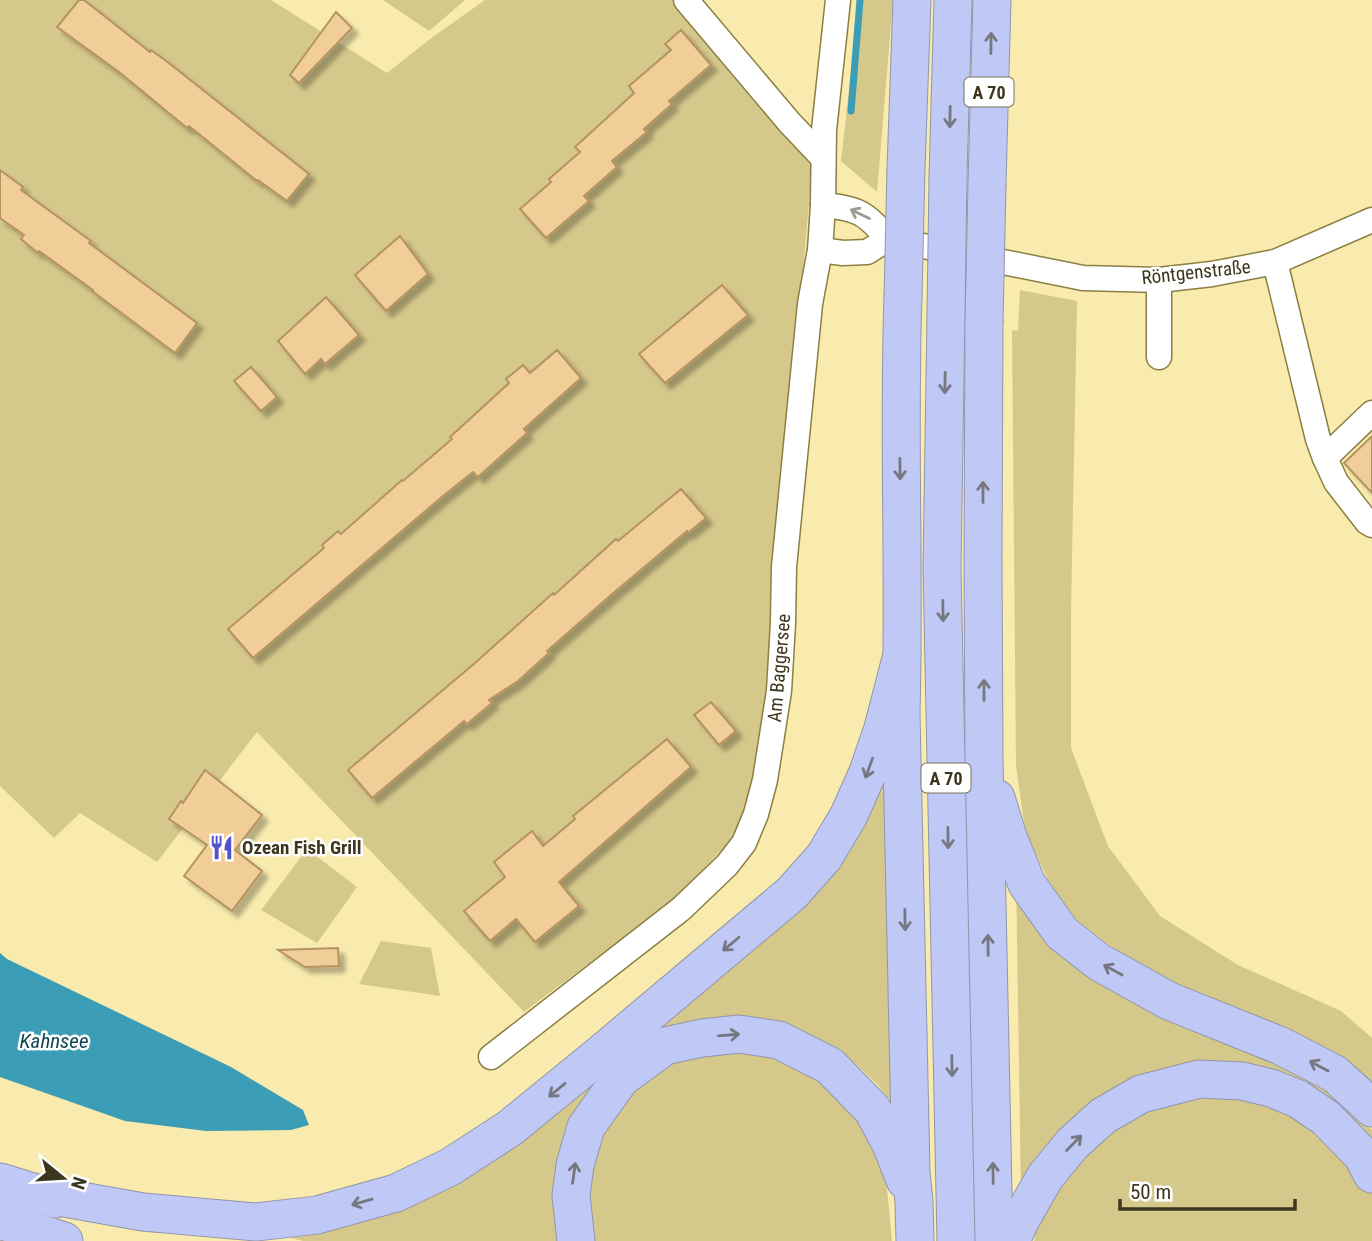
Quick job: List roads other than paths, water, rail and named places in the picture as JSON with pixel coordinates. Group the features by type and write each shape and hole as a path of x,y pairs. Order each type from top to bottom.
{"highway":[{"path":"912,0 900,401 902,755 911,1172 915,1241"},
{"name":"A 70","path":"953,0 942,568 956,1241"},
{"name":"A 70","path":"992,0 984,324 983,573 994,1241"},
{"path":"15,1187 143,1212 256,1222 317,1215 396,1193 450,1167 510,1128 792,893 824,856 849,815 883,728 902,655"},
{"path":"984,758 1008,837 1027,884 1062,933 1099,962 1169,1001 1281,1046 1335,1074 1372,1108"},
{"path":"576,1241 571,1195 575,1164 586,1127 621,1078 665,1046 702,1038 739,1034 779,1040 830,1066 872,1110 891,1144 914,1202"},
{"path":"1011,1241 1045,1177 1072,1144 1103,1116 1141,1094 1199,1079 1242,1081 1271,1088 1298,1100 1326,1118 1363,1155 1372,1174"},
{"path":"15,1187 193,1241"},
{"path":"0,1220 64,1241"}],"street":[{"path":"686,0 823,159"},
{"name":"Am Baggersee","path":"491,1057 681,909 727,865 744,844 756,814 765,780 777,703 784,567 810,304 820,250 824,130 838,0"},
{"path":"820,250 867,252 888,239 870,218 846,207 823,205"},
{"name":"Röntgenstraße","path":"888,239 1083,278 1159,280 1212,274 1275,262 1372,220"},
{"path":"1275,262 1325,458 1336,482 1372,525"},
{"path":"1159,280 1159,357"},
{"path":"1325,458 1372,413"}],"water":[{"name":"Kahnsee","path":"0,953 7,959 231,1067 303,1110 309,1125 291,1130 206,1131 125,1121 0,1077"}],"waterway":[{"path":"851,111 860,0"}],"place":[{"name":"Ozean Fish Grill","path":"222,847"}]}
